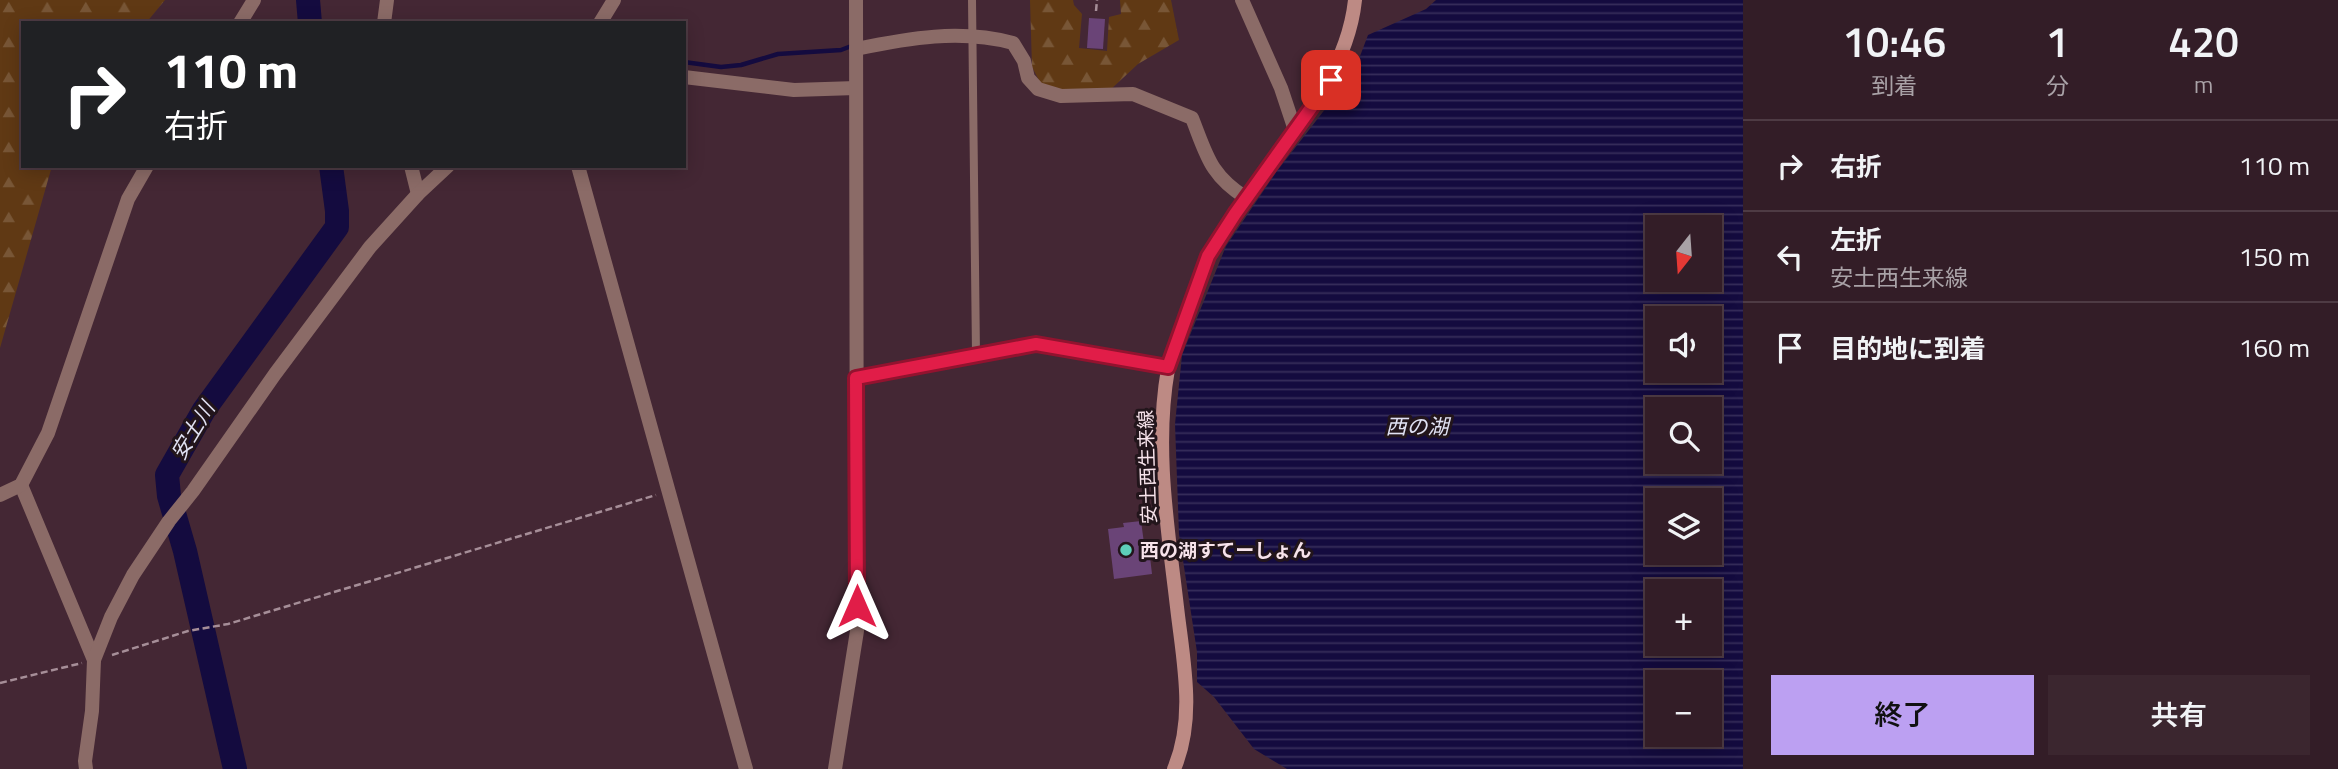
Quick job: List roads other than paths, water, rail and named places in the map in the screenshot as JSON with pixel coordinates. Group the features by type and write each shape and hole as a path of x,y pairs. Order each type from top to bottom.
{"main road":[{"name":"安土西生来線","path":"1174,769 1185,725 1187,692 1166,511 1161,426 1168,367 1208,256 1331,80 1353,18 1355,0"}],"street":[{"path":"241,21 254,0"},
{"path":"384,21 387,0"},
{"path":"601,21 614,0"},
{"path":"835,769 857,631 856,0"},
{"path":"1242,0 1281,88 1295,130"},
{"path":"856,49 913,38 947,35 993,38 1013,43 1024,61 1028,78 1038,89 1062,96 1133,94 1192,118 1211,166 1228,186 1247,198"},
{"path":"686,77 794,90 856,88"},
{"path":"0,495 21,485 48,433 128,199 146,168"},
{"path":"412,168 418,194"},
{"path":"86,769 94,660 111,617 133,575 275,374 370,247 445,168"},
{"path":"579,168 746,769"},
{"path":"976,355 1036,344 1168,367"},
{"path":"21,485 94,660"}],"lane":[{"path":"856,378 976,355 972,0"}],"water":[{"name":"西の湖","path":"1436,0 1743,0 1743,769 1287,769 1254,749 1214,697 1197,682 1197,652 1179,534 1175,424 1182,355 1226,246 1277,171 1354,72 1368,35 1426,9"}],"waterway":[{"name":"安土川","path":"308,0 310,21"},
{"path":"686,62 721,67 741,65 778,54 841,50 854,45"},
{"name":"安土川","path":"235,769 185,551 169,496 167,475 204,410 337,227 331,168"}],"place":[{"name":"西の湖すてーしょん","path":"1126,550"}]}
